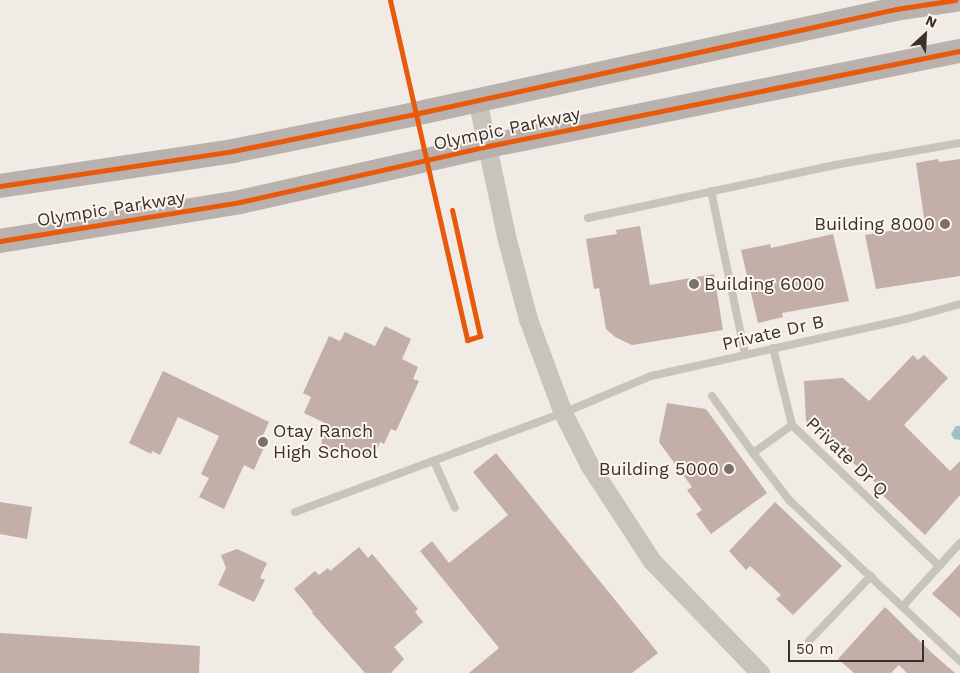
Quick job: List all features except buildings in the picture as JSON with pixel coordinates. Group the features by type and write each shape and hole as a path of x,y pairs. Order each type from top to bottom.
{"main road":[{"name":"Olympic Parkway","path":"0,186 233,151 410,115 896,9 955,0"},
{"name":"Olympic Parkway","path":"0,240 240,202 488,146 960,50"}],"street":[{"path":"477,99 506,236 528,319 563,413 590,466 652,561 760,673"}],"lane":[{"path":"588,218 835,165 960,143"},
{"path":"711,191 745,354"},
{"name":"Private Dr B","path":"295,512 563,413 651,376 906,319 960,304"},
{"name":"Private Dr Q","path":"773,348 792,425 939,566"},
{"path":"712,396 790,500 960,661"},
{"path":"753,453 792,425"},
{"path":"434,461 454,508"},
{"path":"903,606 960,543"},
{"path":"809,641 870,576"}],"water":[{"path":"956,426 960,426 960,440 954,439 951,434"}],"cycle path":[{"path":"390,0 467,340 480,336 452,210"},
{"path":"0,186 233,151 410,115 896,9 955,0"},
{"path":"0,241 240,202 488,146 960,51"}],"place":[{"name":"Building 8000","path":"945,224"},
{"name":"Building 6000","path":"694,284"},
{"name":"Otay Ranch High School","path":"263,442"},
{"name":"Building 5000","path":"729,469"}]}
